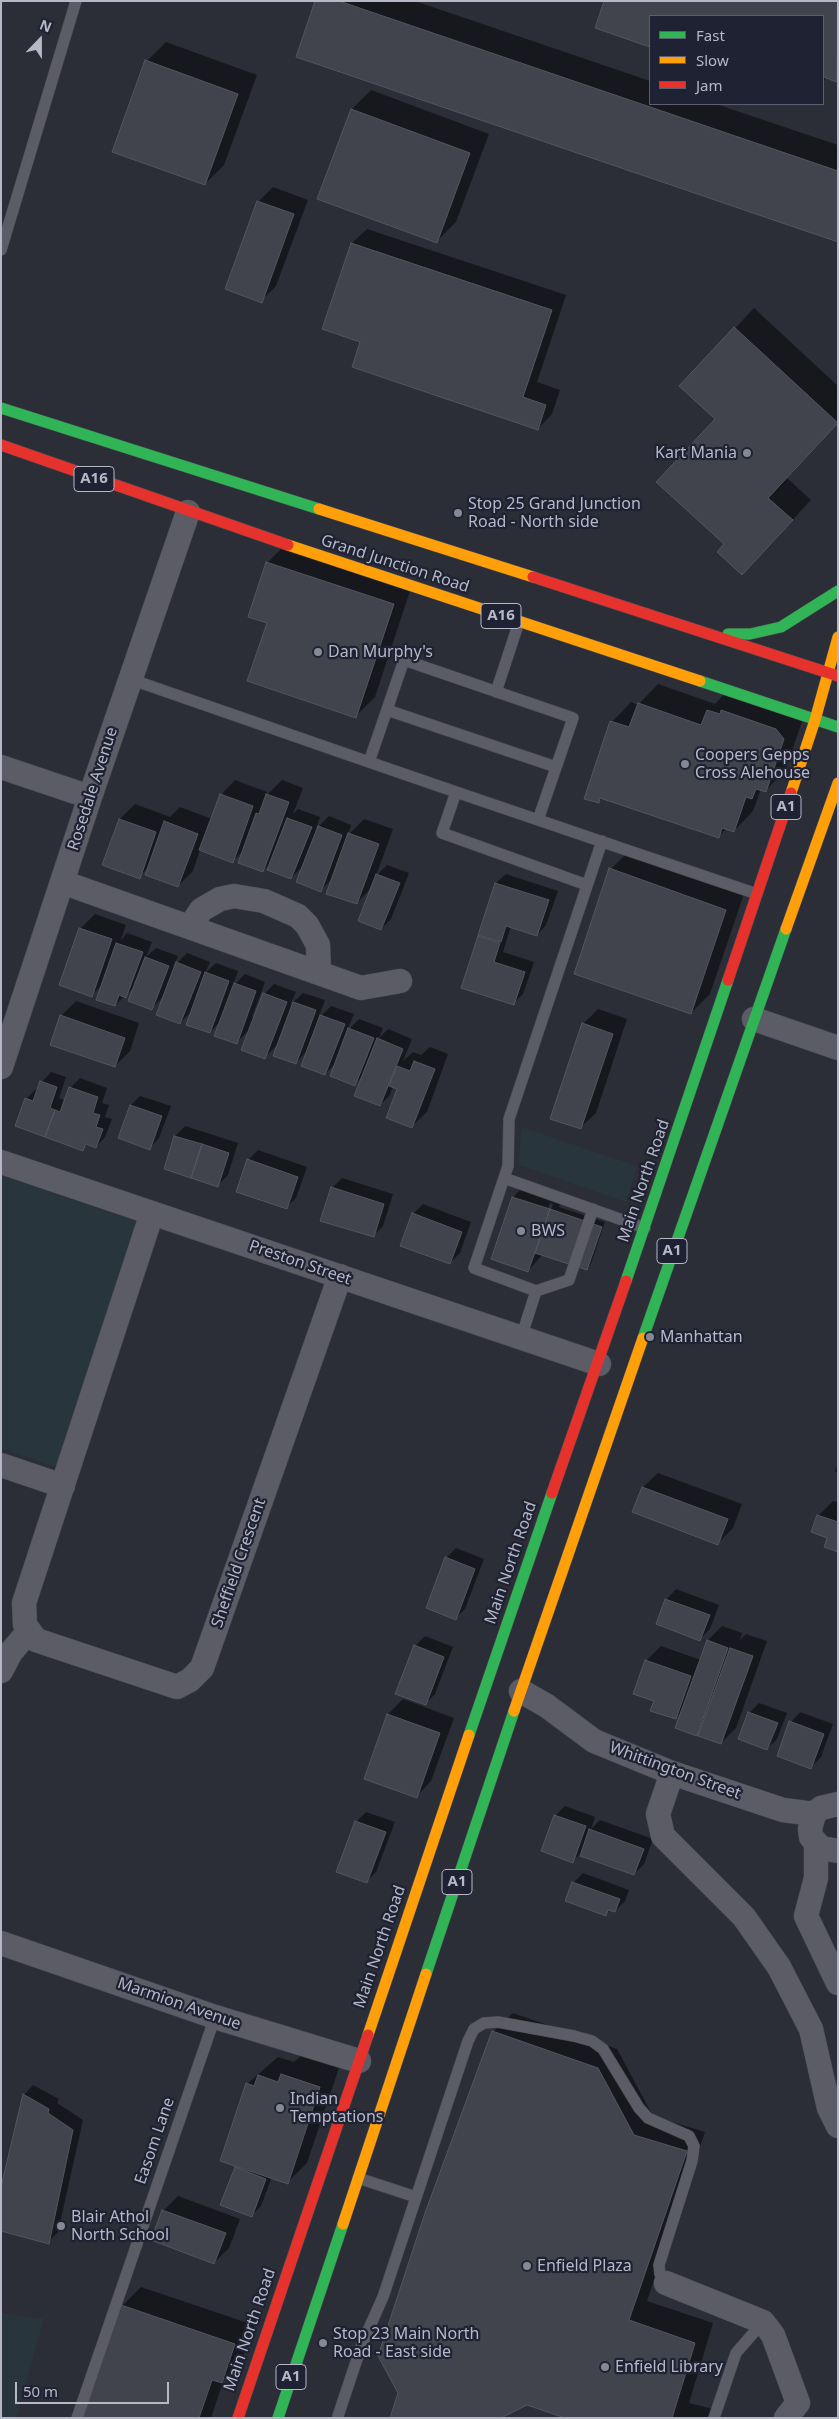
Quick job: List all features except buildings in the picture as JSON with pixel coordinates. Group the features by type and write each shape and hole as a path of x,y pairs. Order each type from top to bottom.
{"highway":[{"name":"Grand Junction Road","path":"1,408 199,476 834,673"},
{"name":"Grand Junction Road","path":"1,445 190,504 520,622 838,727"},
{"path":"711,634 750,634 781,627 838,591"},
{"name":"A1","path":"815,720 834,673 838,637"},
{"name":"Main North Road","path":"238,2418 290,2265 363,2063 492,1680 603,1365 645,1228 815,720"},
{"name":"A1","path":"280,2417 358,2178 389,2073 517,1689 626,1372 838,783"},
{"path":"344,2188 358,2178"},
{"path":"290,2265 320,2215"}],"street":[{"name":"Rosedale Avenue","path":"1,1067 90,797 190,504"},
{"path":"1,767 90,797"},
{"path":"62,882 361,988 400,981"},
{"path":"190,927 201,910 220,899 234,896 264,902 298,916 307,925 318,945 319,973"},
{"path":"754,1019 838,1048"},
{"name":"Preston Street","path":"1,1162 603,1365"},
{"path":"1,1671 11,1652 29,1631 25,1625 24,1602 152,1213"},
{"name":"Sheffield Crescent","path":"29,1631 36,1640 177,1687 190,1680 202,1668 340,1276"},
{"path":"1,1465 63,1486"},
{"name":"Whittington Street","path":"517,1689 547,1706 594,1741 672,1774 783,1810 823,1838"},
{"path":"672,1774 658,1814 662,1836 744,1917 779,1967 811,2029 829,2108 838,2126"},
{"path":"838,1804 820,1808 823,1838 816,1878 806,1916 838,1983"},
{"name":"Marmion Avenue","path":"1,1944 215,2017 363,2063"},
{"path":"666,2283 763,2322 773,2335 798,2402 786,2418"}],"lane":[{"path":"1,250 76,1"},
{"path":"496,692 520,622"},
{"path":"369,762 404,660 572,718 538,820"},
{"path":"130,679 757,894"},
{"path":"387,710 556,767"},
{"path":"456,792 442,833 587,885"},
{"path":"592,1209 568,1280 536,1291 474,1268 508,1166 509,1118 602,842"},
{"path":"504,1178 645,1228"},
{"path":"521,1338 536,1291"},
{"name":"Easom Lane","path":"77,2418 215,2017"},
{"path":"338,2416 362,2344 383,2297 468,2040 474,2029 484,2023 498,2022 592,2041 604,2049 639,2108 648,2118 689,2136 694,2146 692,2161 660,2265 660,2274 666,2283"},
{"path":"358,2178 416,2196"},
{"path":"714,2418 736,2353 763,2322"}],"shaded area":[{"path":"521,1127 637,1166 626,1202 519,1165"},
{"path":"1,1175 136,1221 57,1468 1,1448"},
{"path":"1,2313 44,2319 16,2418 1,2418"}],"traffic: fast":[{"path":"1,408 319,509"},
{"path":"728,634 750,634 781,627 838,591"},
{"path":"700,681 838,727"},
{"path":"643,1338 786,929"},
{"path":"626,1281 728,980"},
{"path":"469,1735 552,1493"},
{"path":"426,1974 514,1711"},
{"path":"278,2418 343,2224"}],"traffic: slow":[{"path":"319,509 533,577"},
{"path":"288,545 700,681"},
{"path":"791,793 815,720 838,637"},
{"path":"786,929 838,783"},
{"path":"514,1711 643,1338"},
{"path":"368,2035 469,1735"},
{"path":"343,2224 426,1974"}],"traffic: jam":[{"path":"1,445 288,545"},
{"path":"533,577 838,676"},
{"path":"728,980 791,793"},
{"path":"552,1493 626,1281"},
{"path":"238,2418 368,2035"}],"place":[{"name":"Kart Mania","path":"747,453"},
{"name":"Stop 25 Grand Junction Road - North side","path":"458,513"},
{"name":"Dan Murphy's","path":"318,652"},
{"name":"Coopers Gepps Cross Alehouse","path":"685,764"},
{"name":"BWS","path":"521,1231"},
{"name":"Manhattan","path":"650,1337"},
{"name":"Indian Temptations","path":"280,2108"},
{"name":"Blair Athol North School","path":"61,2226"},
{"name":"Enfield Plaza","path":"527,2266"},
{"name":"Stop 23 Main North Road - East side","path":"323,2343"},
{"name":"Enfield Library","path":"605,2367"}]}
